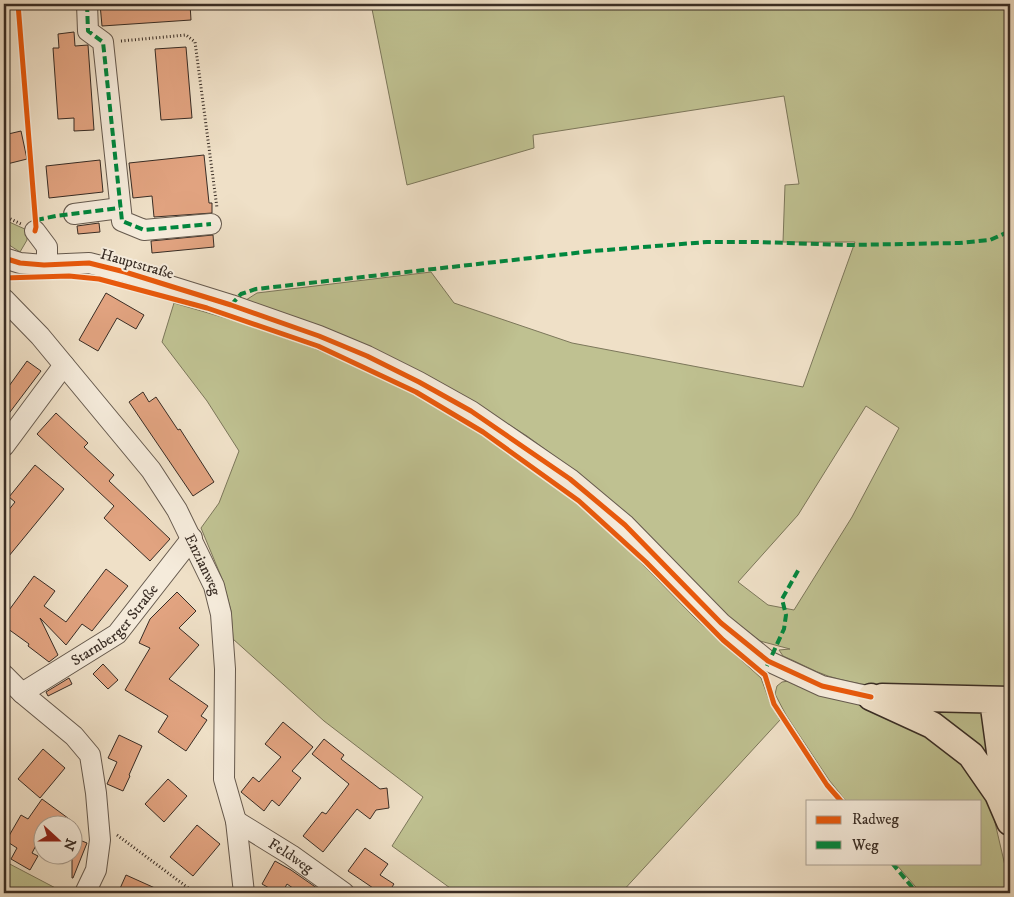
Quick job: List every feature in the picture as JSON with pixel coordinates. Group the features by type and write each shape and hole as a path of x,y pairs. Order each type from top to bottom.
{"main road":[{"path":"871,697 1002,700 1010,822"},
{"path":"871,697 932,725 971,755 998,794 1010,822"}],"street":[{"path":"86,4 88,31 103,42 122,221 144,230 211,224"},
{"path":"74,214 120,208"},
{"path":"35,231 47,247 47,264"},
{"name":"Hauptstraße","path":"4,258 20,263 89,263 125,272 231,305 319,336 367,356 419,382 471,412 570,480 625,525 721,623 768,661 822,686 871,697"},
{"name":"Enzianweg","path":"4,299 64,365 151,470 177,510 214,586 221,614 224,669 224,778 236,821 244,893"},
{"path":"4,446 64,365"},
{"name":"Starnberger Straße","path":"85,893 96,870 100,840 96,793 90,756 74,736 11,688 117,634 192,538"},
{"name":"Feldweg","path":"236,821 291,855 344,893"}],"path":[{"path":"103,42 186,35 195,42 218,217 211,224"},
{"path":"98,821 195,893"}],"green space":[{"path":"371,4 1010,4 1010,690 918,689 872,686 828,676 783,656 779,650 790,649 760,641 735,623 576,472 527,436 474,403 246,300 257,293 431,272 454,303 572,343 803,387 855,242 783,242 785,185 799,184 784,96 533,135 534,148 407,185","holes":["866,406 899,428 852,517 794,610 768,605 738,582 798,515"]},
{"path":"7,221 27,230 27,240 20,252 6,243 4,246 4,224"},
{"path":"174,303 246,324 316,349 368,371 414,394 480,434 527,465 576,502 618,539 695,618 761,678 771,705 780,720 621,893 457,893 392,846 423,797 324,721 233,639 231,611 223,581 201,528 219,503 239,451 207,401 162,342"},
{"path":"789,681 915,722 980,781 993,814 1006,870 1010,877 1010,893 921,893 896,864 982,864 982,800 845,800 829,780 786,715 775,694 777,686 782,682"},
{"path":"919,708 981,711 989,719 1001,793"},
{"path":"4,861 65,893 4,893"}],"building":[{"path":"100,4 190,4 191,20 102,26"},
{"path":"74,32 75,46 88,45 94,130 74,131 74,118 58,119 53,48 59,48 58,34"},
{"path":"186,47 192,118 161,120 155,49"},
{"path":"21,131 27,159 7,164 4,135"},
{"path":"204,155 209,203 212,203 212,213 154,217 152,196 133,198 129,163"},
{"path":"100,160 103,192 49,198 46,166"},
{"path":"99,223 100,232 78,234 77,226"},
{"path":"213,235 214,247 152,253 151,241"},
{"path":"106,293 144,315 136,329 117,318 98,351 79,340"},
{"path":"27,361 41,371 4,420 4,393"},
{"path":"143,392 149,402 156,397 178,430 180,429 214,482 193,496 129,402"},
{"path":"56,413 88,443 84,447 114,475 109,481 170,539 150,561 104,518 114,506 37,434"},
{"path":"35,465 64,489 4,562 4,516 15,502 9,497"},
{"path":"106,569 128,586 92,631 82,624 66,645 40,618 58,655 49,662 28,646 29,644 4,626 4,617 34,576 55,591 44,606 66,622"},
{"path":"177,592 196,611 179,628 199,645 169,679 208,706 201,716 207,720 186,751 158,732 168,716 125,690 150,648 139,643 150,619"},
{"path":"103,664 118,680 108,689 93,674"},
{"path":"69,678 72,684 48,696 46,692"},
{"path":"283,722 313,747 292,771 301,778 279,806 272,800 264,811 241,792 253,777 259,782 281,757 265,744"},
{"path":"119,735 142,746 123,791 107,784 117,762 108,758"},
{"path":"324,739 344,755 341,759 380,789 387,788 389,808 376,810 370,819 357,809 323,852 303,836 322,812 326,814 349,784 312,754"},
{"path":"43,749 65,768 40,798 18,779"},
{"path":"168,779 187,796 164,822 145,804"},
{"path":"42,799 62,814 32,814 33,864 30,870 11,859 17,848 6,841 21,815 28,819"},
{"path":"197,825 220,844 193,876 170,857"},
{"path":"82,841 87,843 82,856"},
{"path":"365,848 388,864 380,875 394,884 388,893 370,893 373,888 348,871"},
{"path":"275,861 324,893 300,893 287,884 282,893 278,893 262,884"},
{"path":"72,864 79,864 73,878"},
{"path":"126,875 166,893 118,893"}],"marked path":[{"path":"19,8 62,4"},
{"path":"87,4 88,31 103,42 122,221 144,230 211,224"},
{"path":"36,220 120,208"},
{"path":"231,305 241,294 256,289 593,251 707,242 848,245 959,243 990,240 1010,231"},
{"path":"767,666 784,629 786,615 782,599 799,569"},
{"path":"893,864 917,893"}],"cycle path":[{"path":"18,4 35,231"},
{"path":"4,258 20,263 44,265 89,263 125,272 231,305 319,336 367,356 419,382 471,411 570,479 625,525 721,623 768,661 822,686 871,697"},
{"path":"4,278 69,276 99,279 207,308 318,346 416,392 483,432 579,501 646,562 723,640 765,675 774,704 827,785 840,800"}]}
